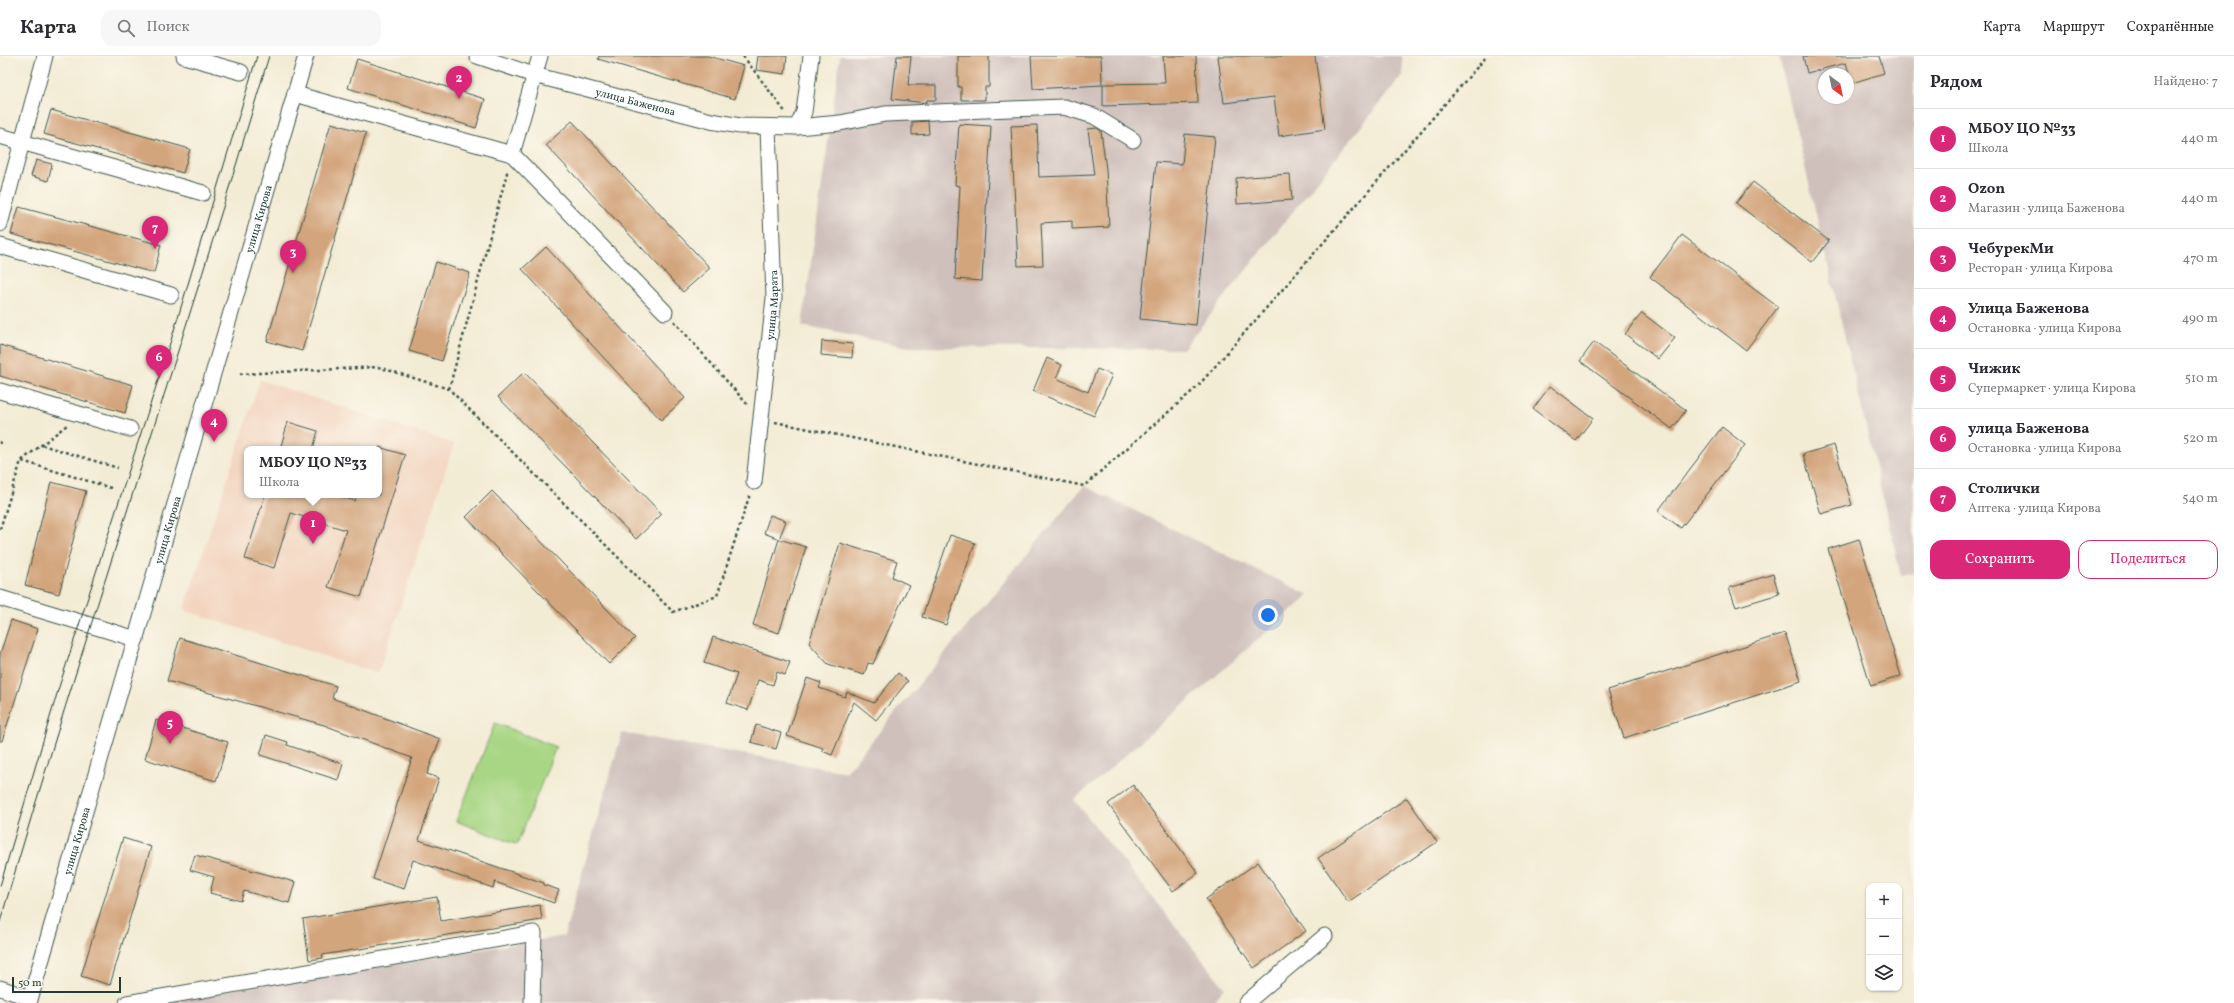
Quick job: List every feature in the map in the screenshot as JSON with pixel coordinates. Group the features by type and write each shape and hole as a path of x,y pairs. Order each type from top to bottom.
{"street":[{"path":"0,224 23,143 45,56"},
{"path":"184,56 241,72"},
{"name":"улица Кирова","path":"30,1000 306,56"},
{"name":"улица Баженова","path":"477,56 534,74 711,121 768,127 797,127 840,123 885,114 1064,107 1094,116 1133,140"},
{"path":"512,154 540,56"},
{"path":"797,127 804,112 811,56"},
{"path":"295,94 512,154 665,312"},
{"name":"улица Марата","path":"754,482 774,298 768,127"},
{"path":"0,136 203,193"},
{"path":"0,246 172,295"},
{"path":"0,391 130,429"},
{"path":"0,598 136,639"},
{"path":"127,1003 534,933 532,1003"},
{"path":"1246,1003 1325,936"},
{"path":"0,988 30,1000"}],"path":[{"path":"743,56 797,127"},
{"path":"665,312 761,420 1084,486 1197,387 1487,56"},
{"path":"449,389 512,154"},
{"path":"240,374 378,367 449,389 673,612 717,596 754,482"},
{"path":"0,528 21,461 80,414"},
{"path":"41,445 118,468"},
{"path":"21,461 111,488"}],"shaded area":[{"path":"840,56 1402,56 1403,74 1183,349 909,347 802,326"},
{"path":"1779,56 1914,56 1914,573 1901,576"},
{"path":"260,380 454,444 378,674 184,610"},
{"path":"1084,486 1309,595 1074,800 1225,988 1211,1003 147,1003 564,936 622,733 846,772"}],"green space":[{"path":"495,723 556,747 517,845 456,821"}],"building":[{"path":"599,56 708,56 744,66 735,99 598,59"},
{"path":"758,56 787,56 785,74 756,70"},
{"path":"897,56 911,56 908,85 936,85 936,100 927,100 926,103 892,99"},
{"path":"958,56 989,56 989,87 985,87 985,100 961,100 961,87 958,87"},
{"path":"1031,56 1101,56 1102,85 1033,89"},
{"path":"1163,56 1196,56 1198,103 1103,106 1103,84 1165,83"},
{"path":"1218,56 1315,56 1325,129 1279,136 1274,97 1224,103"},
{"path":"1803,56 1879,56 1884,73 1854,82 1854,68 1848,68 1846,63 1826,68 1818,68 1818,70 1807,73"},
{"path":"357,59 485,99 476,128 348,88"},
{"path":"51,110 190,149 183,173 44,134"},
{"path":"572,121 710,268 683,292 546,145"},
{"path":"928,121 929,134 912,135 912,122"},
{"path":"331,123 366,133 302,351 267,341"},
{"path":"959,124 991,126 982,281 955,279 960,186 955,185"},
{"path":"1037,125 1039,177 1094,175 1088,129 1097,128 1101,131 1106,169 1109,227 1072,229 1072,221 1041,223 1043,265 1018,266 1011,126"},
{"path":"1185,134 1215,137 1196,325 1140,319 1156,162 1182,164"},
{"path":"36,160 52,164 48,181 31,176"},
{"path":"1290,174 1292,200 1237,204 1236,178"},
{"path":"1753,182 1829,241 1812,262 1736,203"},
{"path":"19,207 161,245 154,273 11,234"},
{"path":"1682,235 1778,307 1746,350 1650,277"},
{"path":"546,247 685,398 661,420 522,269"},
{"path":"436,262 470,273 442,361 409,351"},
{"path":"1642,313 1675,338 1658,359 1625,334"},
{"path":"822,341 853,344 852,358 821,355"},
{"path":"1594,342 1686,410 1672,429 1580,361"},
{"path":"0,345 133,385 125,413 0,376"},
{"path":"1047,358 1062,365 1056,378 1088,392 1097,369 1112,375 1094,416 1033,391"},
{"path":"524,372 662,514 636,539 498,397"},
{"path":"1550,386 1593,418 1576,441 1533,409"},
{"path":"288,422 318,431 314,446 281,446"},
{"path":"1722,427 1745,445 1681,528 1658,511"},
{"path":"1834,445 1852,505 1821,514 1803,454"},
{"path":"382,448 405,455 361,597 328,587 346,530 291,513 274,568 245,559 264,498 345,498 355,501 356,498 382,498"},
{"path":"51,482 86,491 59,594 25,585"},
{"path":"492,491 635,638 609,664 466,517"},
{"path":"770,515 786,521 779,539 764,533"},
{"path":"950,535 975,543 946,625 922,617"},
{"path":"779,539 806,547 779,633 753,625"},
{"path":"1859,539 1901,676 1871,686 1828,549"},
{"path":"840,543 897,561 892,577 909,585 873,664 868,663 864,675 828,664 809,643"},
{"path":"1773,574 1779,594 1736,607 1729,588"},
{"path":"11,620 38,629 2,741 0,741 0,654"},
{"path":"1785,633 1801,681 1624,738 1608,690"},
{"path":"713,637 790,662 785,675 777,672 773,685 758,680 748,710 727,703 737,674 704,663"},
{"path":"180,638 336,686 332,698 440,739 427,774 439,778 419,840 544,883 544,885 559,890 554,903 495,882 493,888 413,860 404,889 373,879 412,758 324,725 167,681"},
{"path":"898,673 908,681 876,720 854,702 832,755 822,751 823,748 787,736 807,678 821,683 819,688 845,697 847,692 874,703"},
{"path":"156,720 228,742 216,781 145,759"},
{"path":"756,725 781,733 776,749 751,742"},
{"path":"266,735 288,742 287,745 343,764 338,780 260,755"},
{"path":"1133,785 1198,873 1173,891 1108,804"},
{"path":"1407,798 1437,842 1348,902 1318,858"},
{"path":"123,838 151,847 110,985 81,976"},
{"path":"195,855 295,882 289,903 244,891 241,901 210,893 214,877 190,870"},
{"path":"1258,862 1306,931 1254,968 1206,899"},
{"path":"437,897 441,921 540,905 542,920 322,955 323,958 309,960 303,919"}],"tram line":[{"path":"0,886 59,687 172,337 257,56"},
{"path":"0,922 32,813 203,273 269,56"}],"place":[{"name":"Ozon","path":"459,99"},
{"name":"Столички","path":"155,249"},
{"name":"ЧебурекМи","path":"293,273"},
{"name":"улица Баженова","path":"159,378"},
{"name":"Улица Баженова","path":"214,442"},
{"name":"МБОУ ЦО №33","path":"313,544"},
{"name":"Чижик","path":"170,744"}]}
